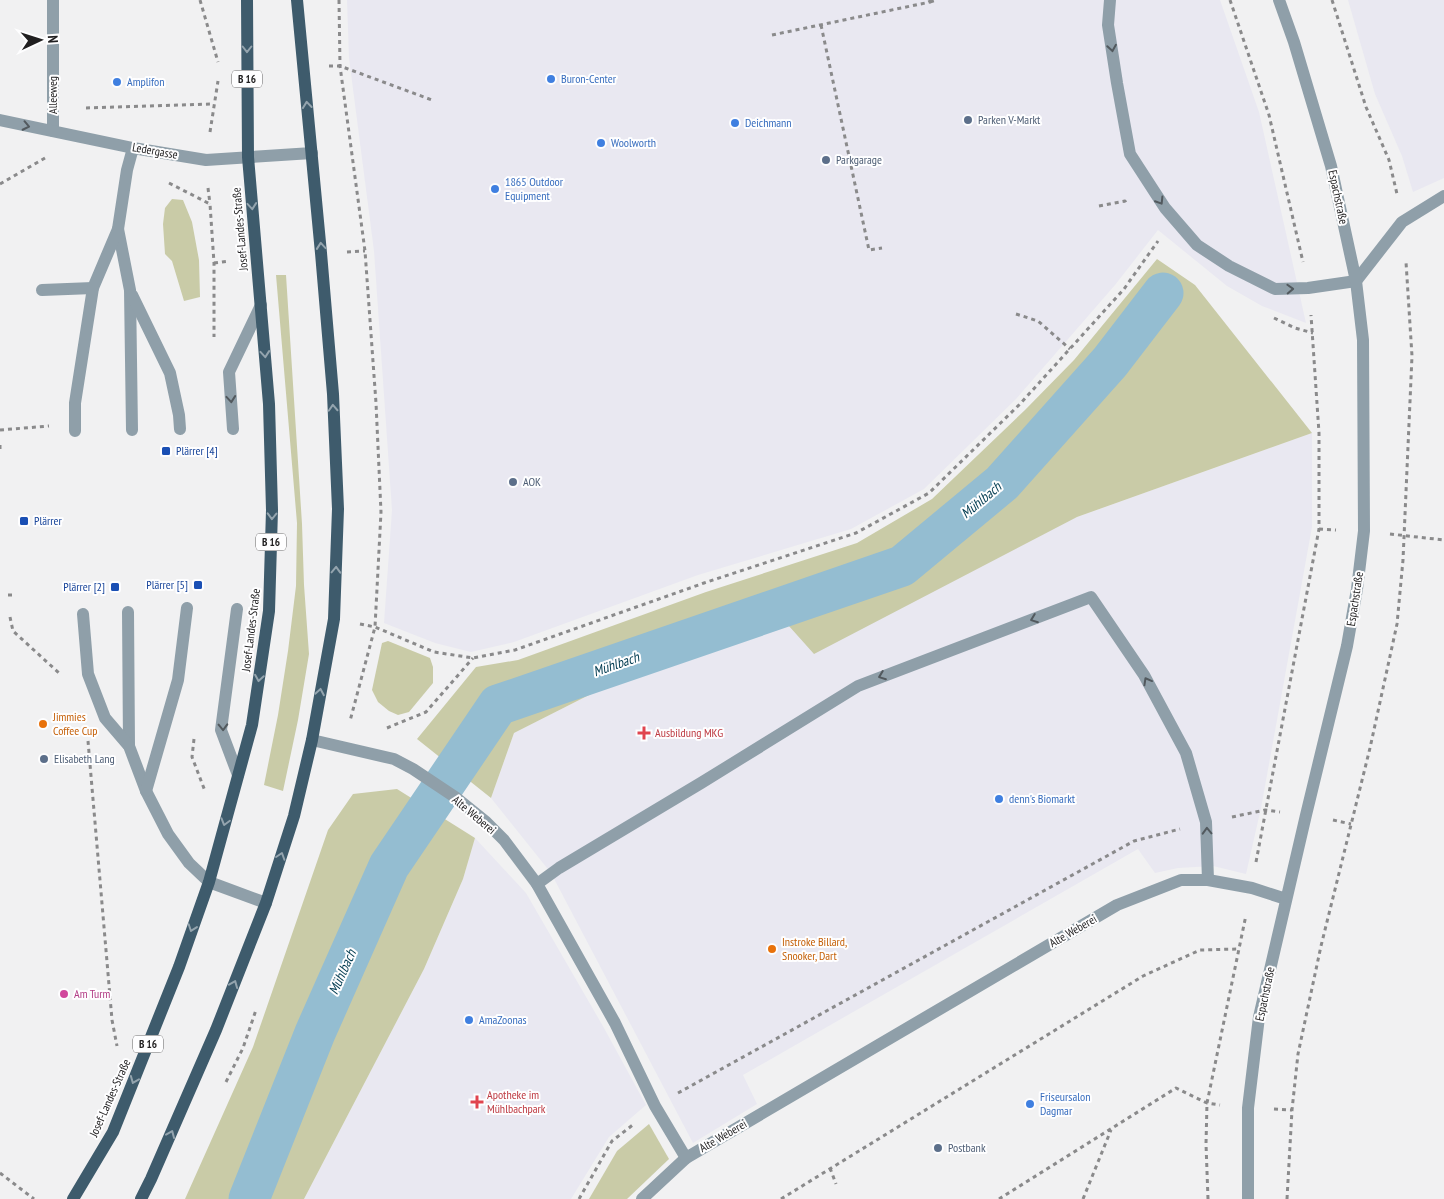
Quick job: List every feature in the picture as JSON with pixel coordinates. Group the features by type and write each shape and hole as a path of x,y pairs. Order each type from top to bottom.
{"main road":[{"name":"Josef-Landes-Straße","path":"73,1199 113,1132 179,967 208,882 252,725 269,611 272,500 269,404 248,157 247,0"},
{"path":"141,1199 152,1179 216,1030 266,903 294,816 312,740 334,619 338,508 333,394 322,253 297,0"}],"street":[{"name":"Alleeweg","path":"53,0 53,131"},
{"path":"1110,0 1108,25 1130,154 1165,208 1197,245 1229,266 1276,289 1308,288 1356,281 1402,222 1444,196"},
{"name":"Espachstraße","path":"1248,1199 1248,1108 1259,1017 1347,646 1357,589 1364,531 1364,340 1356,281 1331,166 1294,42 1279,0"},
{"name":"Ledergasse","path":"0,120 132,148 206,160 312,154"},
{"path":"75,431 75,403 93,288 118,229 132,148"},
{"path":"118,229 130,290 132,430"},
{"path":"42,290 93,288"},
{"path":"130,290 170,373 180,429"},
{"path":"233,429 229,372 261,305"},
{"path":"537,884 559,868 858,686 1091,597 1144,675 1186,753 1206,822 1208,880"},
{"path":"146,791 178,680 187,608"},
{"path":"237,609 221,730 238,775"},
{"path":"128,612 129,746"},
{"path":"83,614 88,674 105,718 129,746 146,791 168,834 189,863 208,882 266,903"},
{"name":"Alte Weberei","path":"312,740 394,759 413,769 455,797 486,822 504,840 537,884 615,1023 655,1106 686,1158 1117,905 1181,880 1208,880 1252,888 1286,899"},
{"path":"642,1199 686,1158"}],"path":[{"path":"200,0 220,70"},
{"path":"339,0 340,66 364,251 376,403 382,512 376,627 343,747"},
{"path":"772,35 937,0"},
{"path":"1208,1199 1207,1104 1252,888 1319,528 1319,433 1313,333 1308,288 1269,115 1230,0"},
{"path":"822,25 869,250 882,248"},
{"path":"340,66 432,100"},
{"path":"53,110 213,104"},
{"path":"0,184 52,154"},
{"path":"1099,206 1125,201 1130,207"},
{"path":"334,619 376,627 434,652 474,658 515,650 704,583 856,533 929,493 1020,404 1124,288 1159,240 1153,233"},
{"path":"322,253 364,251"},
{"path":"214,263 257,259"},
{"path":"1016,314 1038,321 1070,349"},
{"path":"1268,316 1295,328 1313,333"},
{"path":"0,445 0,453"},
{"path":"8,595 14,595"},
{"path":"10,617 13,631 62,676"},
{"path":"384,730 426,712 474,658"},
{"path":"87,735 112,1020 118,1048"},
{"path":"194,737 192,757 205,791 203,800"},
{"path":"205,791 232,799"},
{"path":"579,1199 612,1142 655,1106 1134,841 1206,822 1265,810"},
{"path":"781,1199 1143,976 1200,950 1238,949"},
{"path":"999,1199 1176,1088 1207,1104"},
{"path":"1083,1199 1111,1128"},
{"path":"830,1168 836,1184"},
{"path":"0,1173 34,1199"}],"shaded area":[{"path":"347,0 1220,0 1259,112 1306,323 1262,306 1227,286 1158,230 1115,285 1016,399 924,489 851,529 698,575 514,642 471,652 435,643 384,623 392,510 374,251 349,58"},
{"path":"1348,0 1444,0 1444,178 1413,192 1402,156 1375,94"},
{"path":"1312,433 1312,527 1261,808 1246,874 1213,866 1178,868 1155,873 1138,849 743,1075 757,1104 693,1143 551,873 491,798 514,733 674,652 1077,517"},
{"path":"475,838 526,893 646,1105 609,1137 571,1199 304,1199 424,969 463,879"}],"green space":[{"path":"172,199 183,200 192,222 199,260 200,297 184,301 172,261 165,254 163,224 165,208"},
{"path":"1157,259 1195,285 1312,433 1077,517 814,654 780,616 674,652 514,733 491,798 417,739 476,667 518,660 706,592 857,543 932,499 1074,360"},
{"path":"276,275 286,275 309,654 283,791 264,785 278,715 296,586 297,523"},
{"path":"388,641 430,658 433,667 433,683 409,712 398,715 389,711 378,702 372,690 382,643"},
{"path":"397,789 475,838 463,879 424,969 304,1199 185,1199 253,1047 328,830 353,794"},
{"path":"649,1124 669,1159 627,1199 589,1199 617,1151"}],"waterway":[{"name":"Mühlbach","path":"249,1199 315,1033 389,866 498,705 902,566 1002,483 1110,362 1163,293"}],"place":[{"name":"Buron-Center","path":"551,79"},
{"name":"Amplifon","path":"117,82"},
{"name":"Parken V-Markt","path":"968,120"},
{"name":"Deichmann","path":"735,123"},
{"name":"Woolworth","path":"601,143"},
{"name":"Parkgarage","path":"826,160"},
{"name":"1865 Outdoor Equipment","path":"495,189"},
{"name":"Plärrer [4]","path":"166,451"},
{"name":"AOK","path":"513,482"},
{"name":"Plärrer","path":"24,521"},
{"name":"Plärrer [5]","path":"198,585"},
{"name":"Plärrer [2]","path":"115,587"},
{"name":"Jimmies Coffee Cup","path":"43,724"},
{"name":"Ausbildung MKG","path":"644,733"},
{"name":"Elisabeth Lang","path":"44,759"},
{"name":"denn's Biomarkt","path":"999,799"},
{"name":"Instroke Billard, Snooker, Dart","path":"772,949"},
{"name":"Am Turm","path":"64,994"},
{"name":"AmaZoonas","path":"469,1020"},
{"name":"Apotheke im Mühlbachpark","path":"477,1102"},
{"name":"Friseursalon Dagmar","path":"1030,1104"},
{"name":"Postbank","path":"938,1148"}]}
